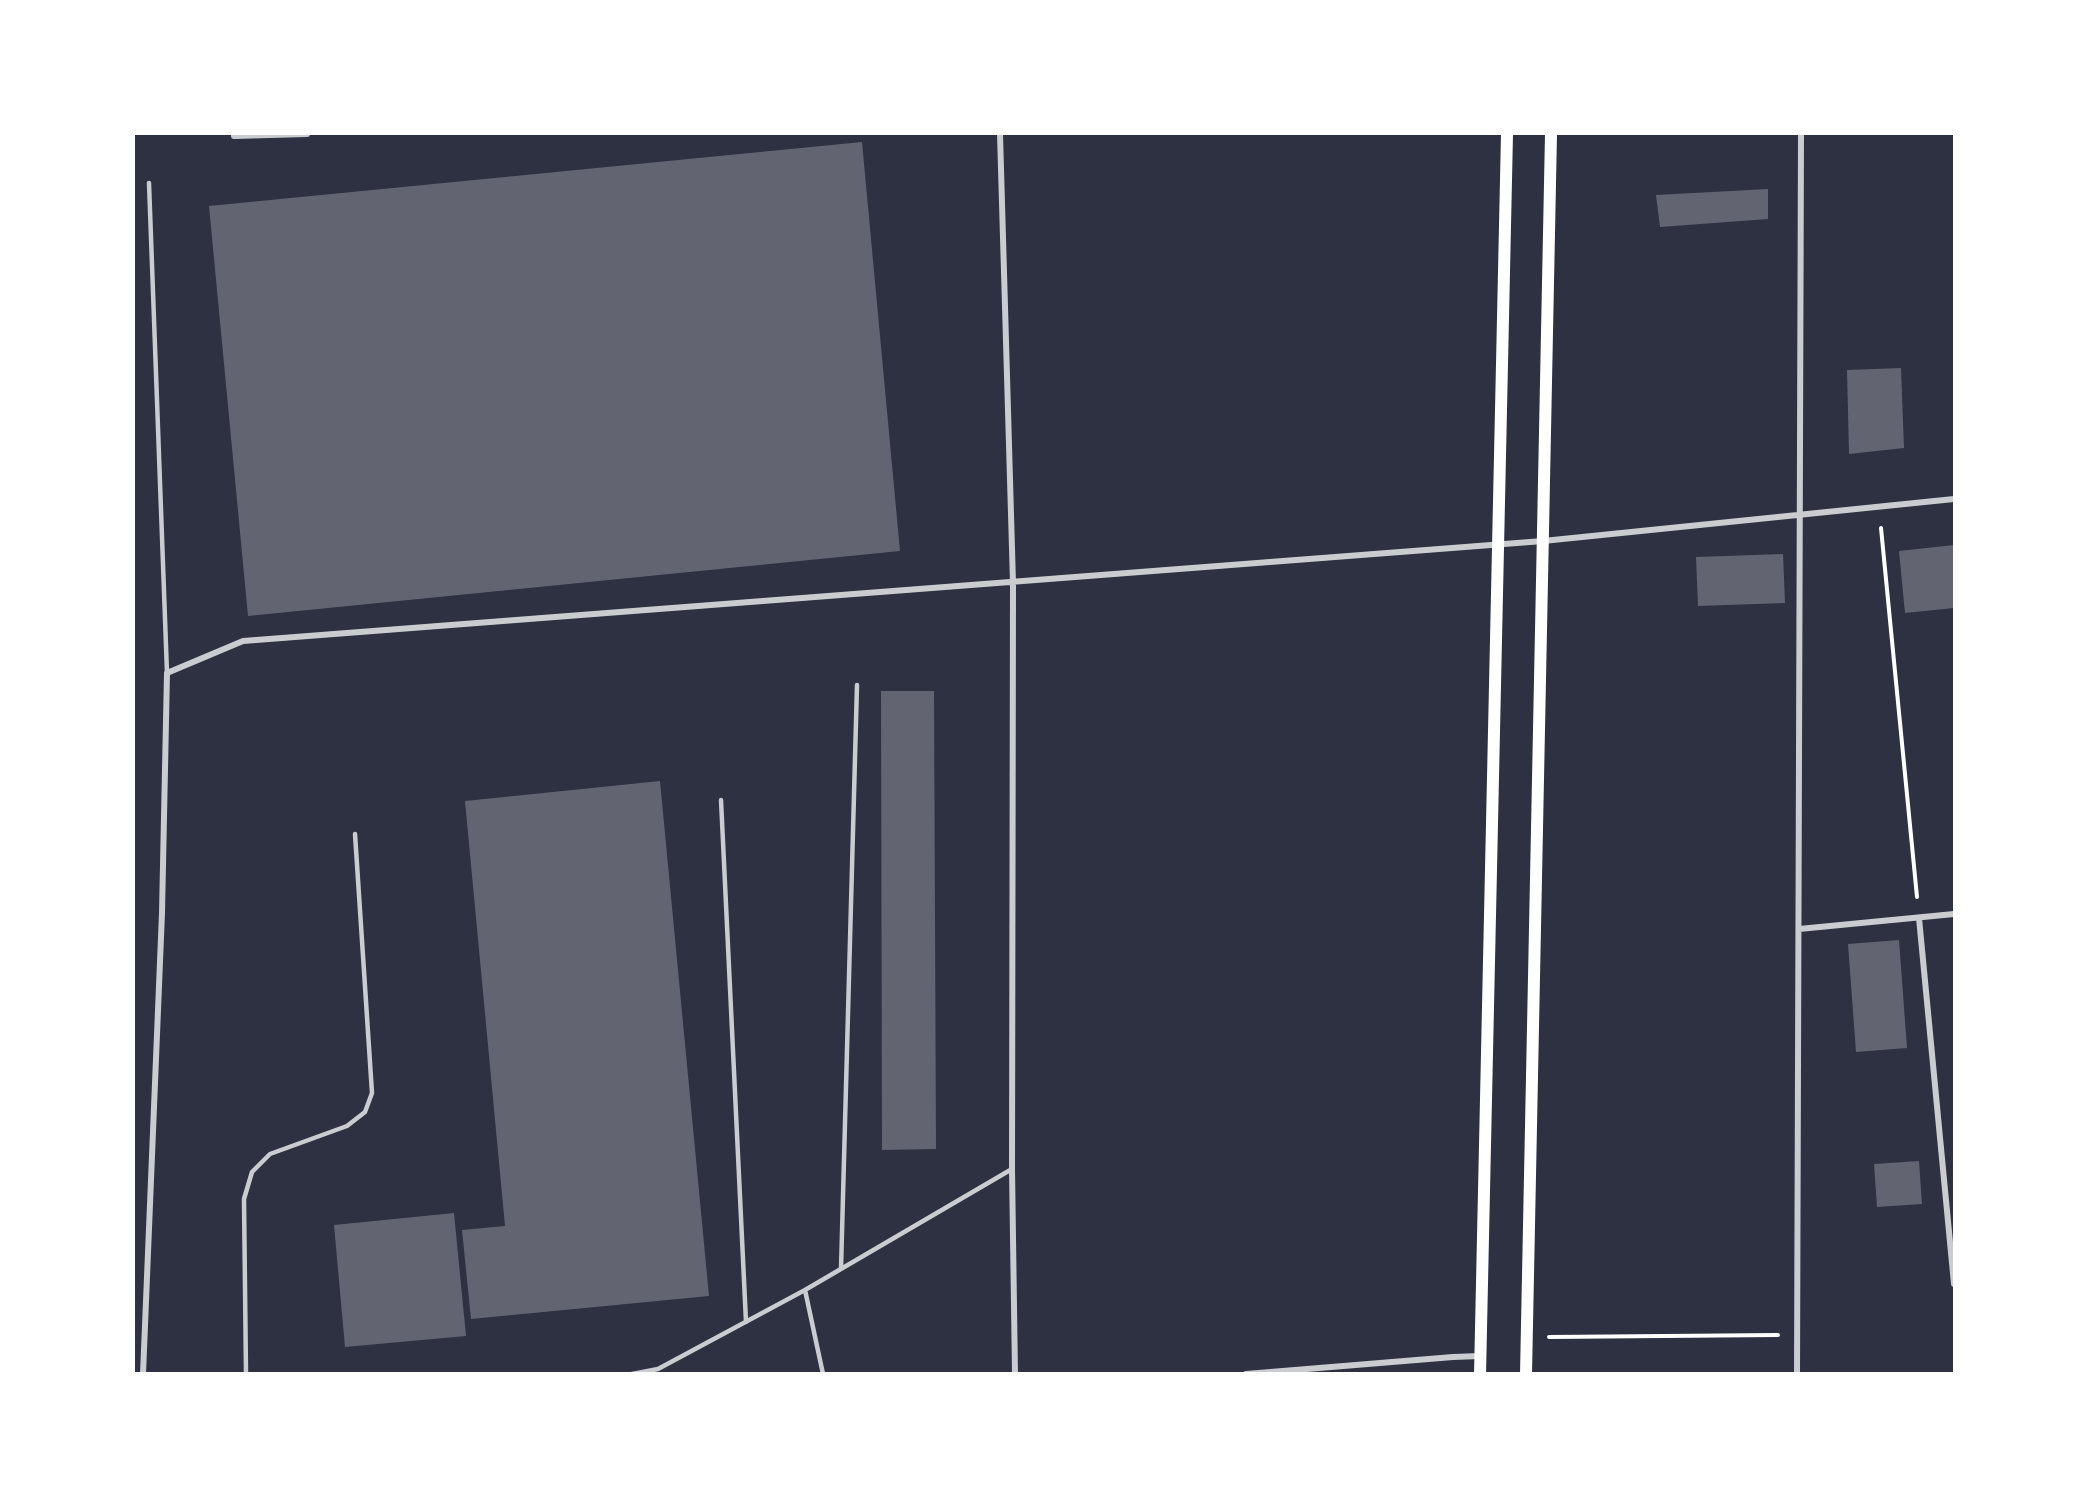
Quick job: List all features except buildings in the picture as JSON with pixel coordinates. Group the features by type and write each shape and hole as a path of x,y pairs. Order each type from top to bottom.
{"main road":[{"path":"1480,1374 1508,134"},
{"path":"1526,1374 1551,134"}],"street":[{"path":"234,135 307,134"},
{"path":"1000,134 1013,583 1012,1169 1015,1374"},
{"path":"1797,1374 1801,134"},
{"path":"143,1374 162,914 167,673 243,640 1543,541 1954,499"},
{"path":"1799,930 1954,914"},
{"path":"1919,918 1954,1284"},
{"path":"1246,1374 1480,1356"}],"lane":[{"path":"149,183 167,673"},
{"path":"841,1269 857,685"},
{"path":"721,800 746,1322"},
{"path":"246,1374 244,1199 252,1172 270,1154 347,1126 365,1112 372,1093 355,834"},
{"path":"632,1374 658,1369 746,1322 1012,1169"},
{"path":"804,1290 823,1374"}],"path":[{"path":"1879,507 1919,918"},
{"path":"1548,1337 1797,1335"}]}
